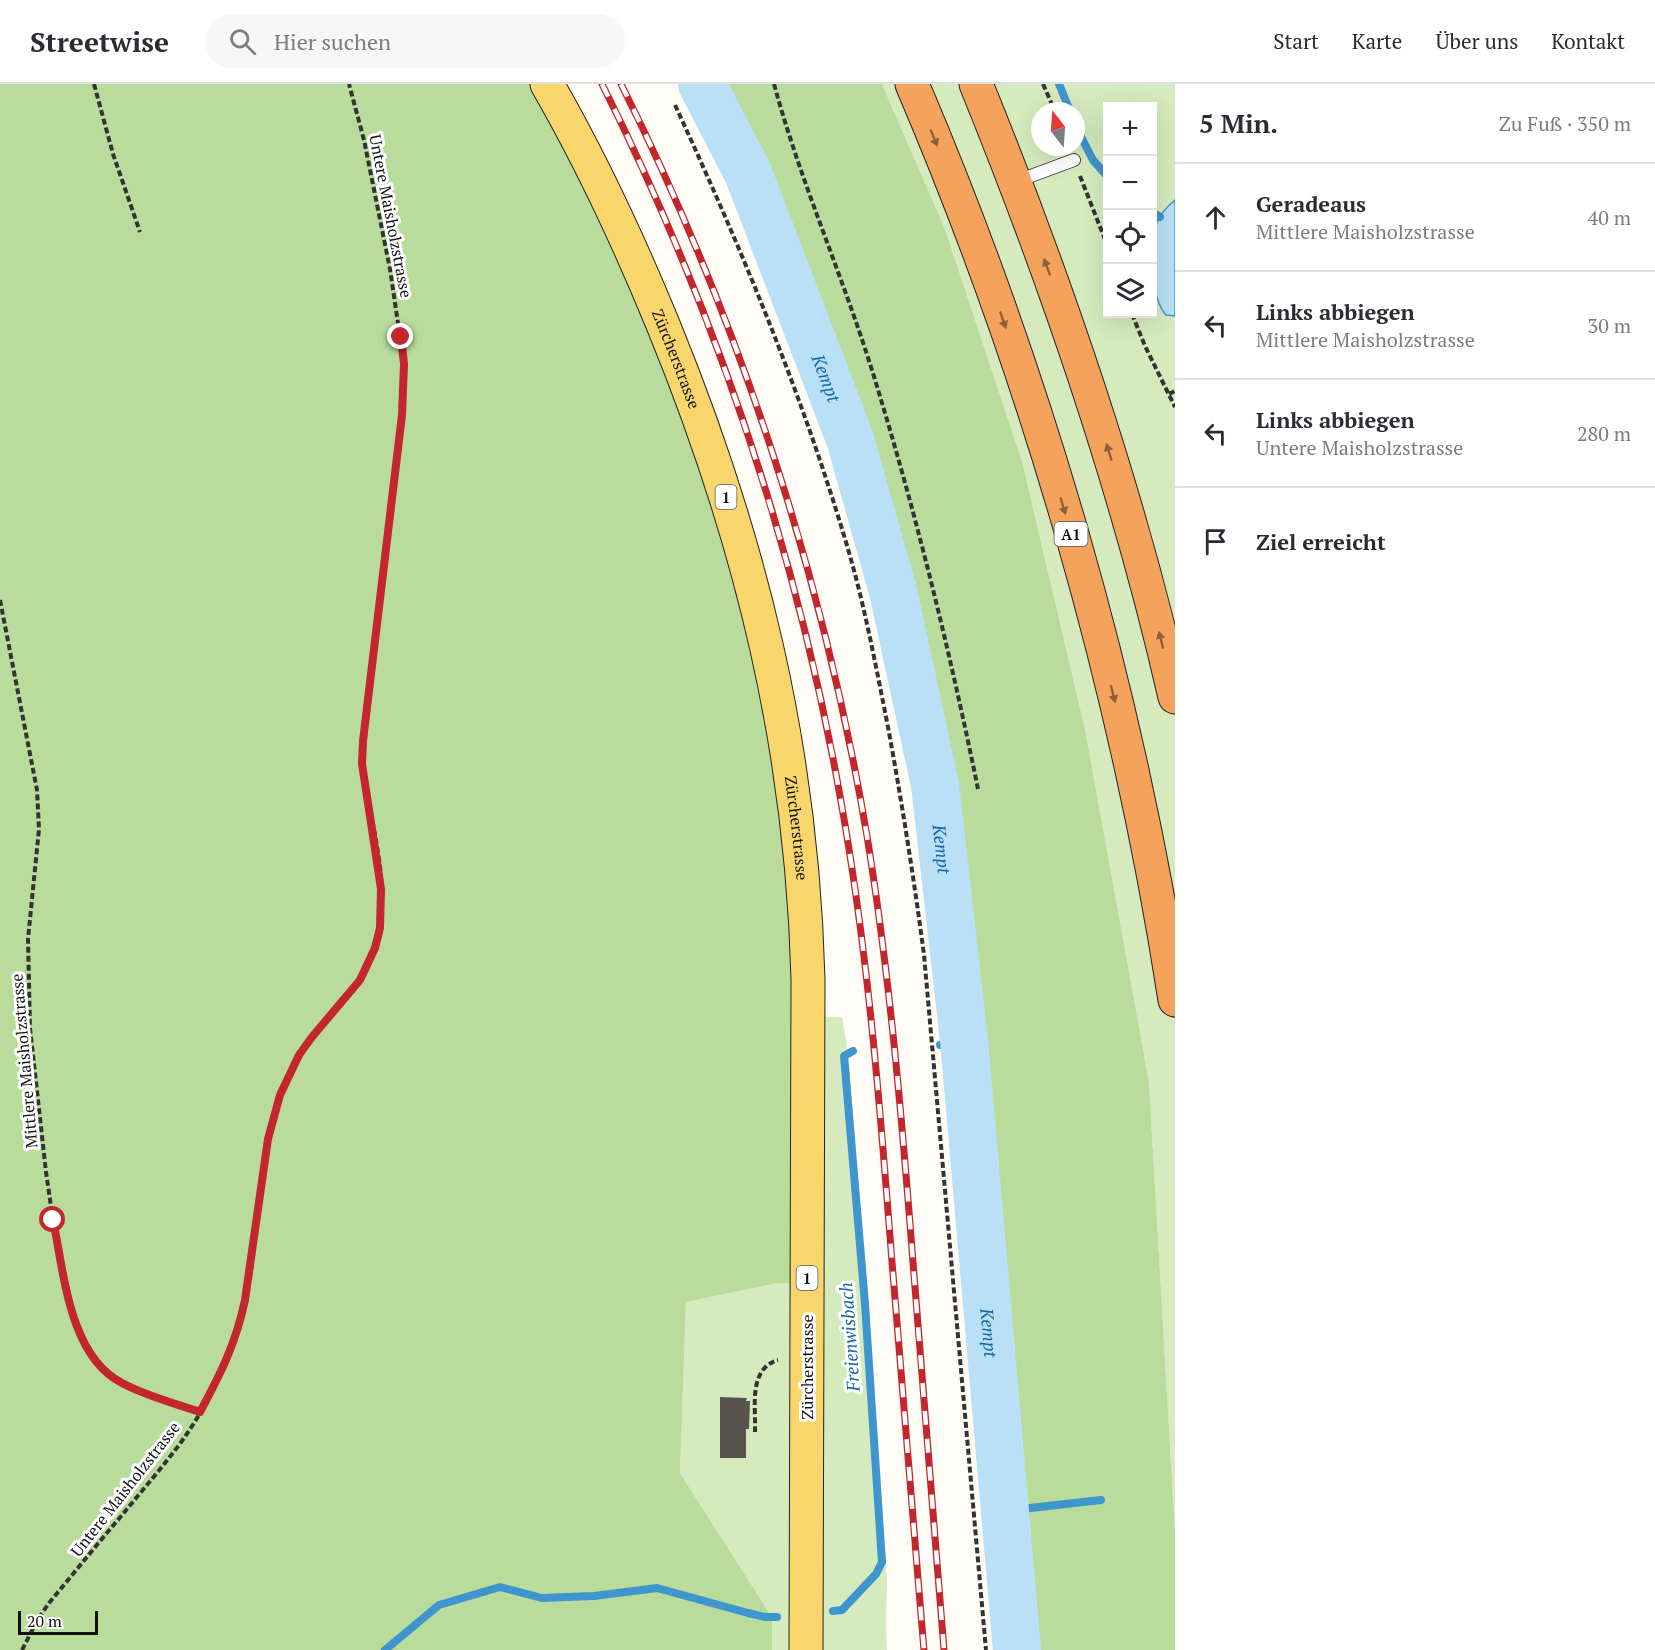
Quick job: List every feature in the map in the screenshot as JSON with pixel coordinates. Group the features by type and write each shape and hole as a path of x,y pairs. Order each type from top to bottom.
{"highway":[{"name":"A1","path":"912,84 944,160 991,285 1065,510 1102,648 1132,775 1175,1000"},
{"path":"976,84 1016,182 1096,412 1138,551 1175,697"}],"main road":[{"name":"Zürcherstrasse","path":"548,84 586,155 628,242 686,384 711,451 744,554 778,694 795,798 807,939 806,1650"}],"lane":[{"path":"1016,182 1074,160"}],"path":[{"path":"94,84 113,154 140,232"},
{"name":"Untere Maisholzstrasse","path":"22,1650 49,1603 174,1452 200,1412 221,1372 240,1326 268,1139 280,1095 299,1055 360,980 375,948 382,910 380,870 362,764 363,741 400,437 404,364 390,269 364,140 349,84"},
{"path":"774,84 792,146 859,331 903,475 963,715 978,789"},
{"path":"1043,84 1051,102"},
{"path":"675,105 756,287 807,422 848,550 880,685 910,854 926,966 986,1650"},
{"path":"1074,160 1103,236"},
{"path":"1134,318 1175,407"},
{"path":"1169,394 1175,391"},
{"name":"Mittlere Maisholzstrasse","path":"0,600 33,763 38,800 39,829 28,939 30,1028 46,1172 67,1289 82,1340 91,1358 102,1370 131,1388 200,1412"},
{"path":"755,1432 756,1387 762,1368 770,1363 807,1351"}],"green space":[{"path":"0,84 547,84 602,188 778,694 807,1283 778,1283 686,1302 680,1473 772,1617 772,1650 0,1650"},
{"path":"717,84 882,84 945,229 1022,461 1085,729 1149,1082 1175,1532 1175,1650 1015,1650 997,1522 921,798 873,569 783,320 769,190"},
{"path":"882,84 1175,84 1175,200 1166,208 1157,225 1157,102 1103,102 1103,318 1157,318 1157,290 1166,315 1175,316 1175,1532 1149,1082 1085,729 1022,461 945,229"},
{"path":"808,1017 842,1017 849,1059 887,1581 887,1650 772,1650 772,1617 680,1473 686,1302 778,1283 807,1283"}],"water":[{"path":"1175,200 1175,316 1166,315 1157,297 1157,223"}],"building":[{"path":"720,1397 747,1398 746,1401 750,1401 749,1429 746,1429 746,1458 720,1458"}],"waterway":[{"name":"Kempt","path":"702,84 748,173 850,439 893,591 935,785 964,1040 1017,1650"},
{"path":"1059,84 1066,102"},
{"path":"1085,144 1093,160 1103,171"},
{"name":"Freienwisbach","path":"940,1045 964,1040"},
{"name":"Freienwisbach","path":"833,1611 842,1610 876,1574 882,1562 865,1304 844,1056 853,1051"},
{"path":"1004,1511 1101,1500"},
{"name":"Freienwisbach","path":"385,1650 439,1605 500,1587 542,1598 594,1596 657,1588 748,1613 777,1617"}],"railway":[{"path":"602,84 643,169 715,343 775,521 822,704 850,854 866,970 883,1145 924,1650"},
{"path":"621,84 664,173 703,264 772,451 827,642 849,738 875,889 894,1049 944,1650"}],"route":[{"path":"53,1220 72,1309 82,1340 96,1365 131,1388 200,1412 221,1372 240,1326 268,1139 280,1095 299,1055 360,980 369,964 380,928 382,910 380,870 362,764 364,722 400,437 404,364 401,337"}]}
